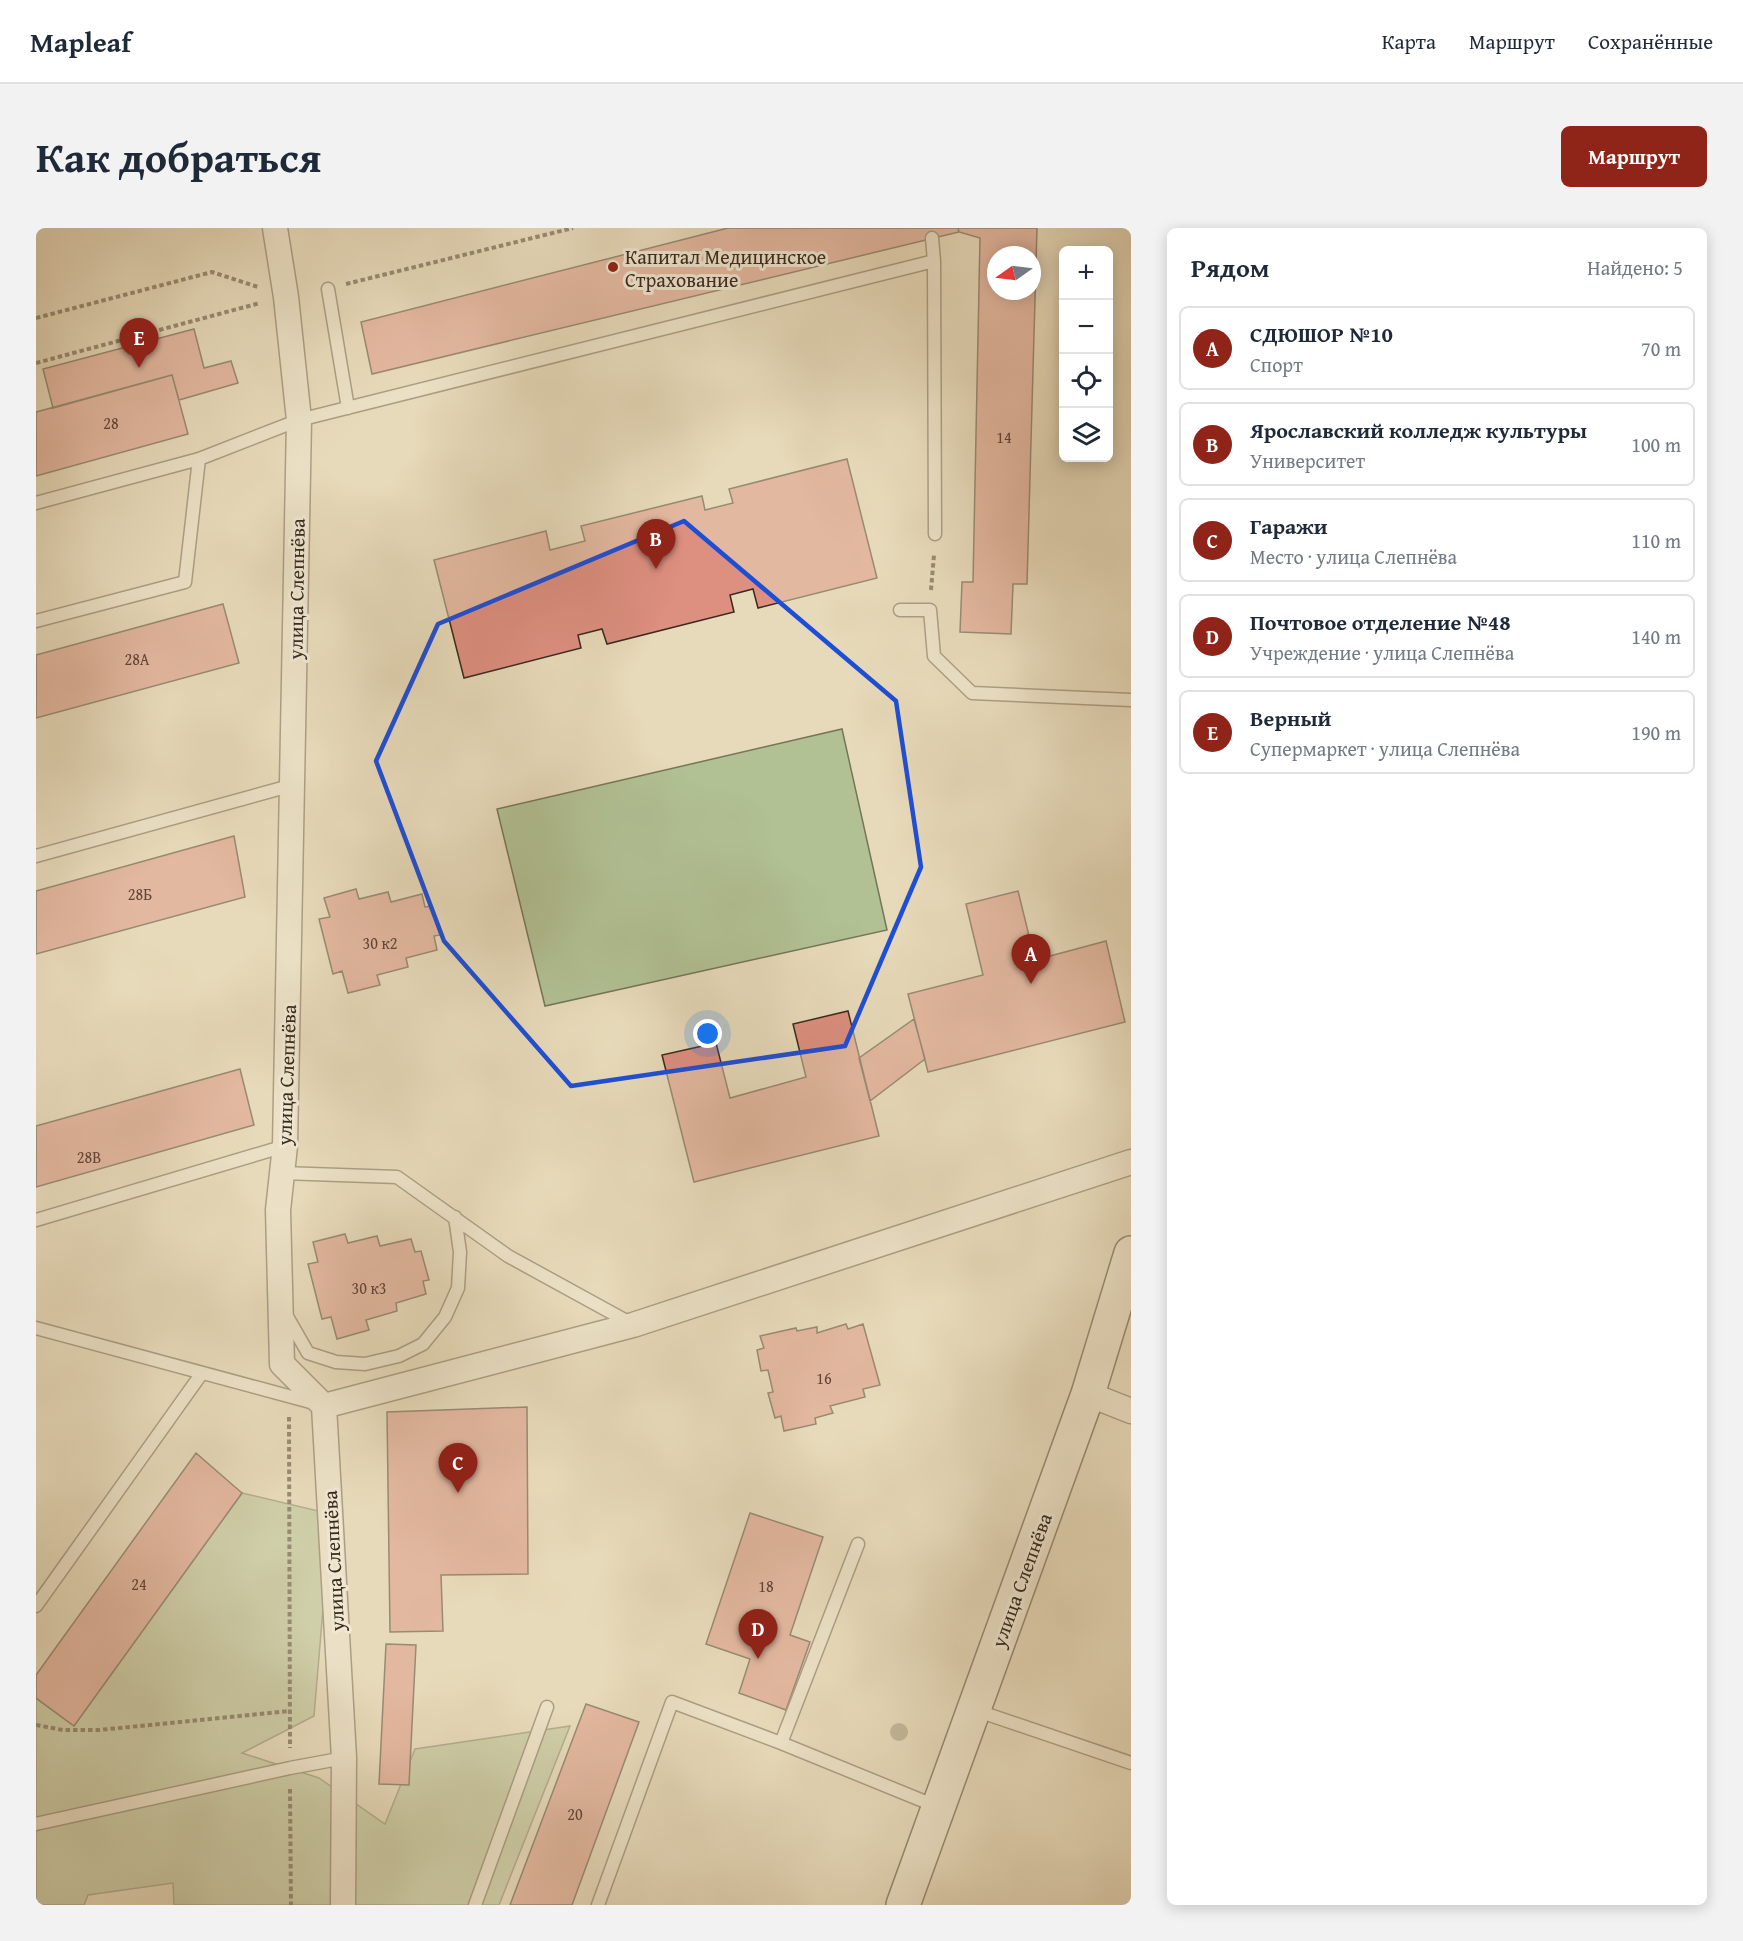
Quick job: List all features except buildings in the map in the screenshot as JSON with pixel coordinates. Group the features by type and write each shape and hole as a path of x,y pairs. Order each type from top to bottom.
{"street":[{"name":"улица Слепнёва","path":"275,228 286,297 299,420 285,1146 278,1210 282,1364 324,1406 344,1758 343,1905"},
{"path":"324,1406 633,1325 1131,1162"},
{"name":"улица Слепнёва","path":"903,1905 1088,1394 1131,1253"},
{"path":"1088,1394 1131,1410"}],"lane":[{"path":"932,238 935,534"},
{"path":"36,503 199,459 299,420 934,261"},
{"path":"328,289 348,408"},
{"path":"36,621 185,582 199,459"},
{"path":"900,610 930,610 934,656 972,693 1131,700"},
{"path":"36,856 293,785"},
{"path":"36,1220 285,1146"},
{"path":"282,1173 397,1177 508,1256 633,1325"},
{"path":"280,1304 309,1353 336,1362 364,1364 399,1356 423,1344 445,1317 458,1288 460,1252 455,1217"},
{"path":"36,1328 324,1406"},
{"path":"36,1606 202,1373"},
{"path":"781,1743 858,1544"},
{"path":"598,1905 672,1701 939,1808"},
{"path":"475,1905 547,1707"},
{"path":"974,1710 1131,1763"},
{"path":"36,1824 344,1758"}],"path":[{"path":"328,289 573,228"},
{"path":"36,318 212,272 286,297"},
{"path":"36,363 286,297"},
{"path":"930,610 935,534"},
{"path":"289,1396 291,1905"},
{"path":"36,1725 63,1730 99,1730 290,1712"}],"highlighted area":[{"path":"684,521 896,701 921,867 845,1046 571,1086 444,941 376,761 438,624"}],"green space":[{"path":"842,729 887,930 545,1006 497,809"},
{"path":"242,1493 331,1514 314,1716 242,1753 319,1778 385,1824 415,1749 570,1726 499,1905 174,1905 173,1883 88,1895 84,1905 36,1905 36,1698 74,1726"}],"place":[{"name":"Капитал Медицинское Страхование","path":"613,267"},
{"name":"Верный","path":"139,368"},
{"name":"Ярославский колледж культуры","path":"656,569"},
{"name":"СДЮШОР №10","path":"1031,984"},
{"name":"Гаражи","path":"458,1493"},
{"name":"Почтовое отделение №48","path":"758,1659"}]}
